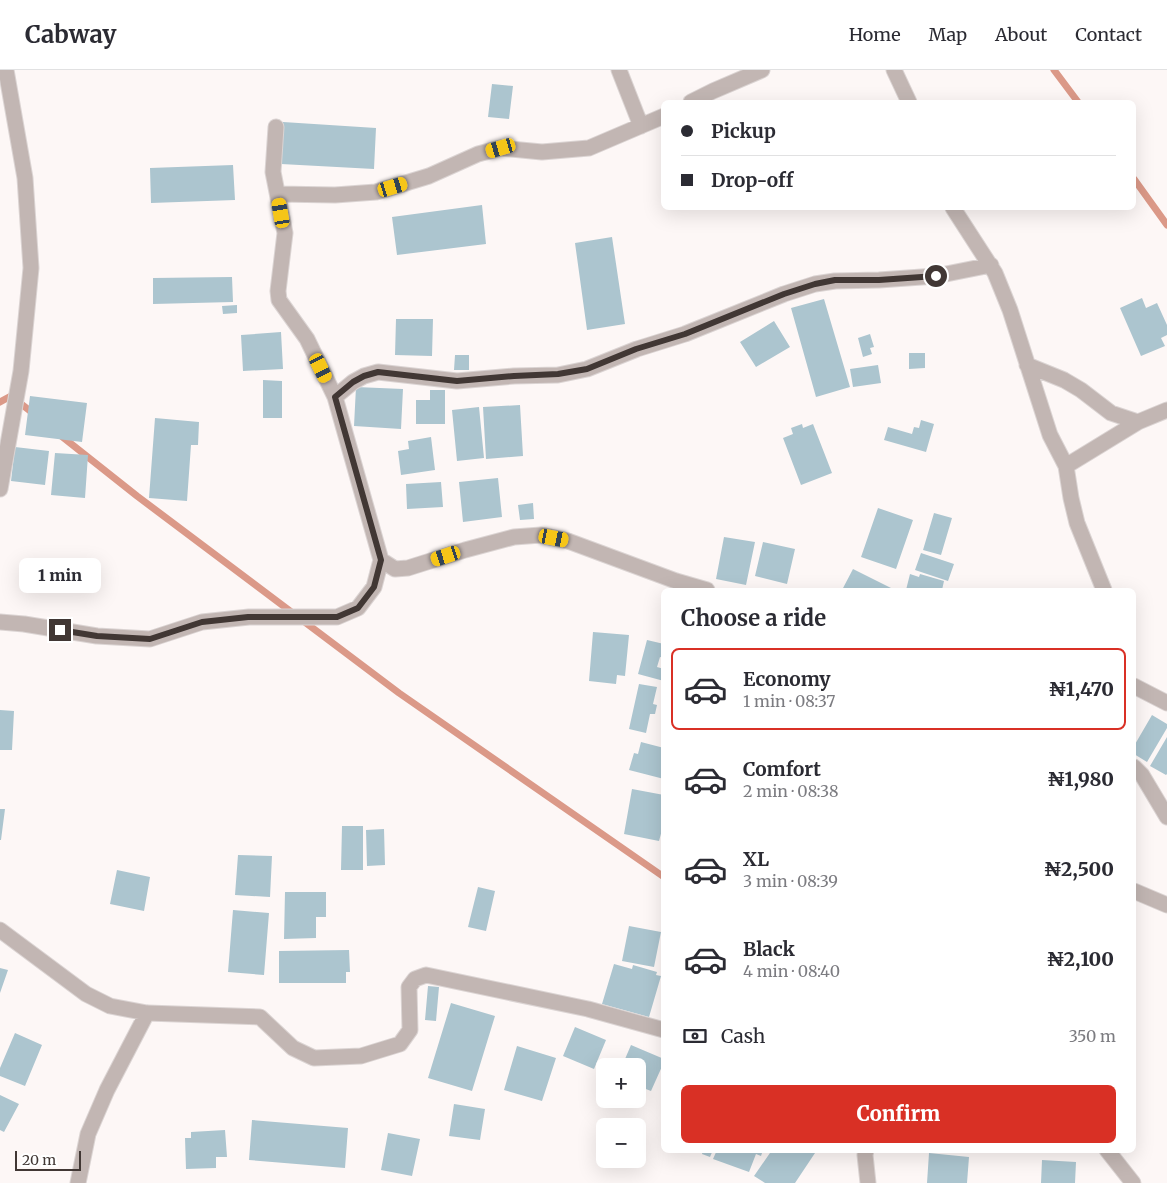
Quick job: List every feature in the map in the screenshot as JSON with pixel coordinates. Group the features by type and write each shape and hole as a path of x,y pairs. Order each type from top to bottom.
{"street":[{"path":"0,489 21,371 30,268 25,178 6,70"},
{"path":"619,70 641,126"},
{"path":"695,100 762,70"},
{"path":"894,70 909,100"},
{"path":"278,194 335,195 376,192 429,176 478,154 501,148 542,152 589,148 661,117"},
{"path":"0,622 97,636 150,639 202,622 248,617 337,617 358,608 374,587 381,560 335,397 307,340 279,300 278,291 285,232 273,172 276,127"},
{"path":"954,210 990,265 1010,310 1050,435 1066,466 1070,498 1077,523 1103,588"},
{"path":"335,397 353,382 378,372 457,381 558,374 587,369 636,349 685,334 784,294 815,284 835,280 879,280 936,276 990,265"},
{"path":"1027,365 1064,380 1111,412 1138,422"},
{"path":"1066,466 1138,422 1167,410"},
{"path":"381,560 395,569 408,568 514,537 541,535 568,541 700,588"},
{"path":"1136,687 1167,703"},
{"path":"1136,769 1142,775 1167,817"},
{"path":"1136,892 1167,905"},
{"path":"0,930 86,994 110,1006 147,1013 260,1016 293,1048 314,1058 361,1056 400,1044 410,1030 409,987 415,979 426,975 588,1009 661,1029"},
{"path":"78,1183 88,1134 107,1090 147,1013"},
{"path":"865,1153 868,1183"},
{"path":"1109,1153 1133,1183"}],"building":[{"path":"492,84 513,86 509,119 488,117"},
{"path":"283,122 376,128 374,169 281,164"},
{"path":"233,165 235,200 151,203 150,168"},
{"path":"482,205 486,244 397,255 392,217"},
{"path":"612,237 625,324 587,330 575,243"},
{"path":"232,277 233,302 153,304 153,278"},
{"path":"1142,298 1146,308 1157,303 1167,325 1167,335 1161,338 1165,346 1141,356 1120,308"},
{"path":"824,299 850,387 816,397 791,308"},
{"path":"237,305 237,313 223,314 222,306"},
{"path":"396,319 433,319 432,356 395,355"},
{"path":"774,321 790,347 756,367 740,342"},
{"path":"281,332 283,369 243,371 241,335"},
{"path":"870,334 874,347 870,348 872,354 863,357 858,338"},
{"path":"909,353 925,353 925,368 909,369"},
{"path":"455,355 469,355 469,370 454,370"},
{"path":"878,365 881,383 853,387 850,369"},
{"path":"263,380 282,381 282,418 263,418"},
{"path":"356,387 403,389 401,429 354,426"},
{"path":"430,390 445,390 445,424 416,424 416,400 430,400"},
{"path":"30,396 87,403 82,442 25,435"},
{"path":"520,405 523,456 486,459 483,407"},
{"path":"479,407 484,458 457,461 452,410"},
{"path":"155,418 199,422 198,445 191,445 187,501 149,498"},
{"path":"921,420 934,424 926,452 884,440 888,427 912,434 914,427 919,428"},
{"path":"802,424 803,428 813,424 832,473 801,485 783,438 793,434 791,428"},
{"path":"431,437 435,470 401,475 398,451 409,449 408,441"},
{"path":"15,447 49,451 45,485 11,481"},
{"path":"55,453 88,455 85,498 51,495"},
{"path":"498,478 502,517 463,522 459,482"},
{"path":"441,482 443,507 407,509 406,484"},
{"path":"533,503 534,519 520,520 518,505"},
{"path":"878,508 913,520 896,569 861,557"},
{"path":"934,513 952,518 941,555 923,550"},
{"path":"724,537 755,542 746,585 716,579"},
{"path":"763,542 795,549 787,584 755,576"},
{"path":"921,553 954,564 948,581 915,570"},
{"path":"853,569 891,588 843,588"},
{"path":"910,574 919,577 920,574 944,581 942,588 906,588"},
{"path":"593,632 629,635 625,676 617,675 616,684 589,681"},
{"path":"647,640 661,643 661,657 657,667 661,668 661,680 638,674"},
{"path":"639,684 657,687 653,704 657,705 655,714 650,714 646,733 629,729"},
{"path":"0,710 14,711 12,750 0,750"},
{"path":"1152,715 1167,724 1167,728 1147,762 1136,755 1136,743"},
{"path":"1167,737 1167,774 1166,775 1150,766"},
{"path":"641,742 661,747 661,778 629,770 634,753 638,754"},
{"path":"632,789 661,794 661,834 659,841 624,834"},
{"path":"0,809 5,809 1,840 0,840"},
{"path":"342,826 363,826 363,870 341,870"},
{"path":"384,829 385,865 367,866 366,830"},
{"path":"238,855 272,856 270,897 235,895"},
{"path":"117,870 150,877 144,911 110,904"},
{"path":"478,887 495,891 486,931 468,927"},
{"path":"285,892 326,892 326,917 316,917 316,938 284,939"},
{"path":"233,910 269,913 264,975 228,972"},
{"path":"629,926 661,932 654,967 622,961"},
{"path":"349,950 350,972 346,972 346,983 279,983 279,951"},
{"path":"614,964 632,969 633,965 657,972 656,975 661,976 649,1017 602,1004"},
{"path":"0,968 8,970 0,993"},
{"path":"428,986 439,987 436,1021 425,1020"},
{"path":"451,1003 495,1016 472,1091 428,1078"},
{"path":"575,1027 606,1040 599,1058 596,1058 594,1069 563,1056"},
{"path":"15,1033 42,1045 25,1086 0,1076 0,1068"},
{"path":"631,1045 661,1058 661,1069 651,1091 646,1089 646,1058 625,1058"},
{"path":"517,1046 556,1058 542,1101 504,1090"},
{"path":"0,1095 19,1104 4,1132 0,1130"},
{"path":"454,1104 485,1109 480,1140 449,1136"},
{"path":"252,1120 348,1128 345,1168 249,1160"},
{"path":"225,1130 227,1157 216,1157 216,1168 186,1169 185,1138 191,1138 191,1132"},
{"path":"388,1133 420,1139 412,1176 381,1170"},
{"path":"702,1153 712,1153 710,1157"},
{"path":"716,1153 762,1153 761,1156 756,1154 749,1172 713,1159"},
{"path":"770,1153 815,1153 795,1183 765,1183 754,1176"},
{"path":"929,1153 969,1157 967,1183 927,1183"},
{"path":"1042,1160 1076,1162 1075,1183 1041,1183"}],"waterway":[{"path":"1054,70 1076,100"},
{"path":"1136,182 1167,225"},
{"path":"0,402 11,396 34,414"},
{"path":"60,435 137,496 399,693 661,875"}],"route":[{"path":"60,630 97,636 150,639 202,622 248,617 337,617 358,608 374,587 381,560 335,397 353,382 364,376 378,372 457,381 558,374 587,369 636,349 685,334 784,294 815,284 835,280 879,280 936,276"}]}
